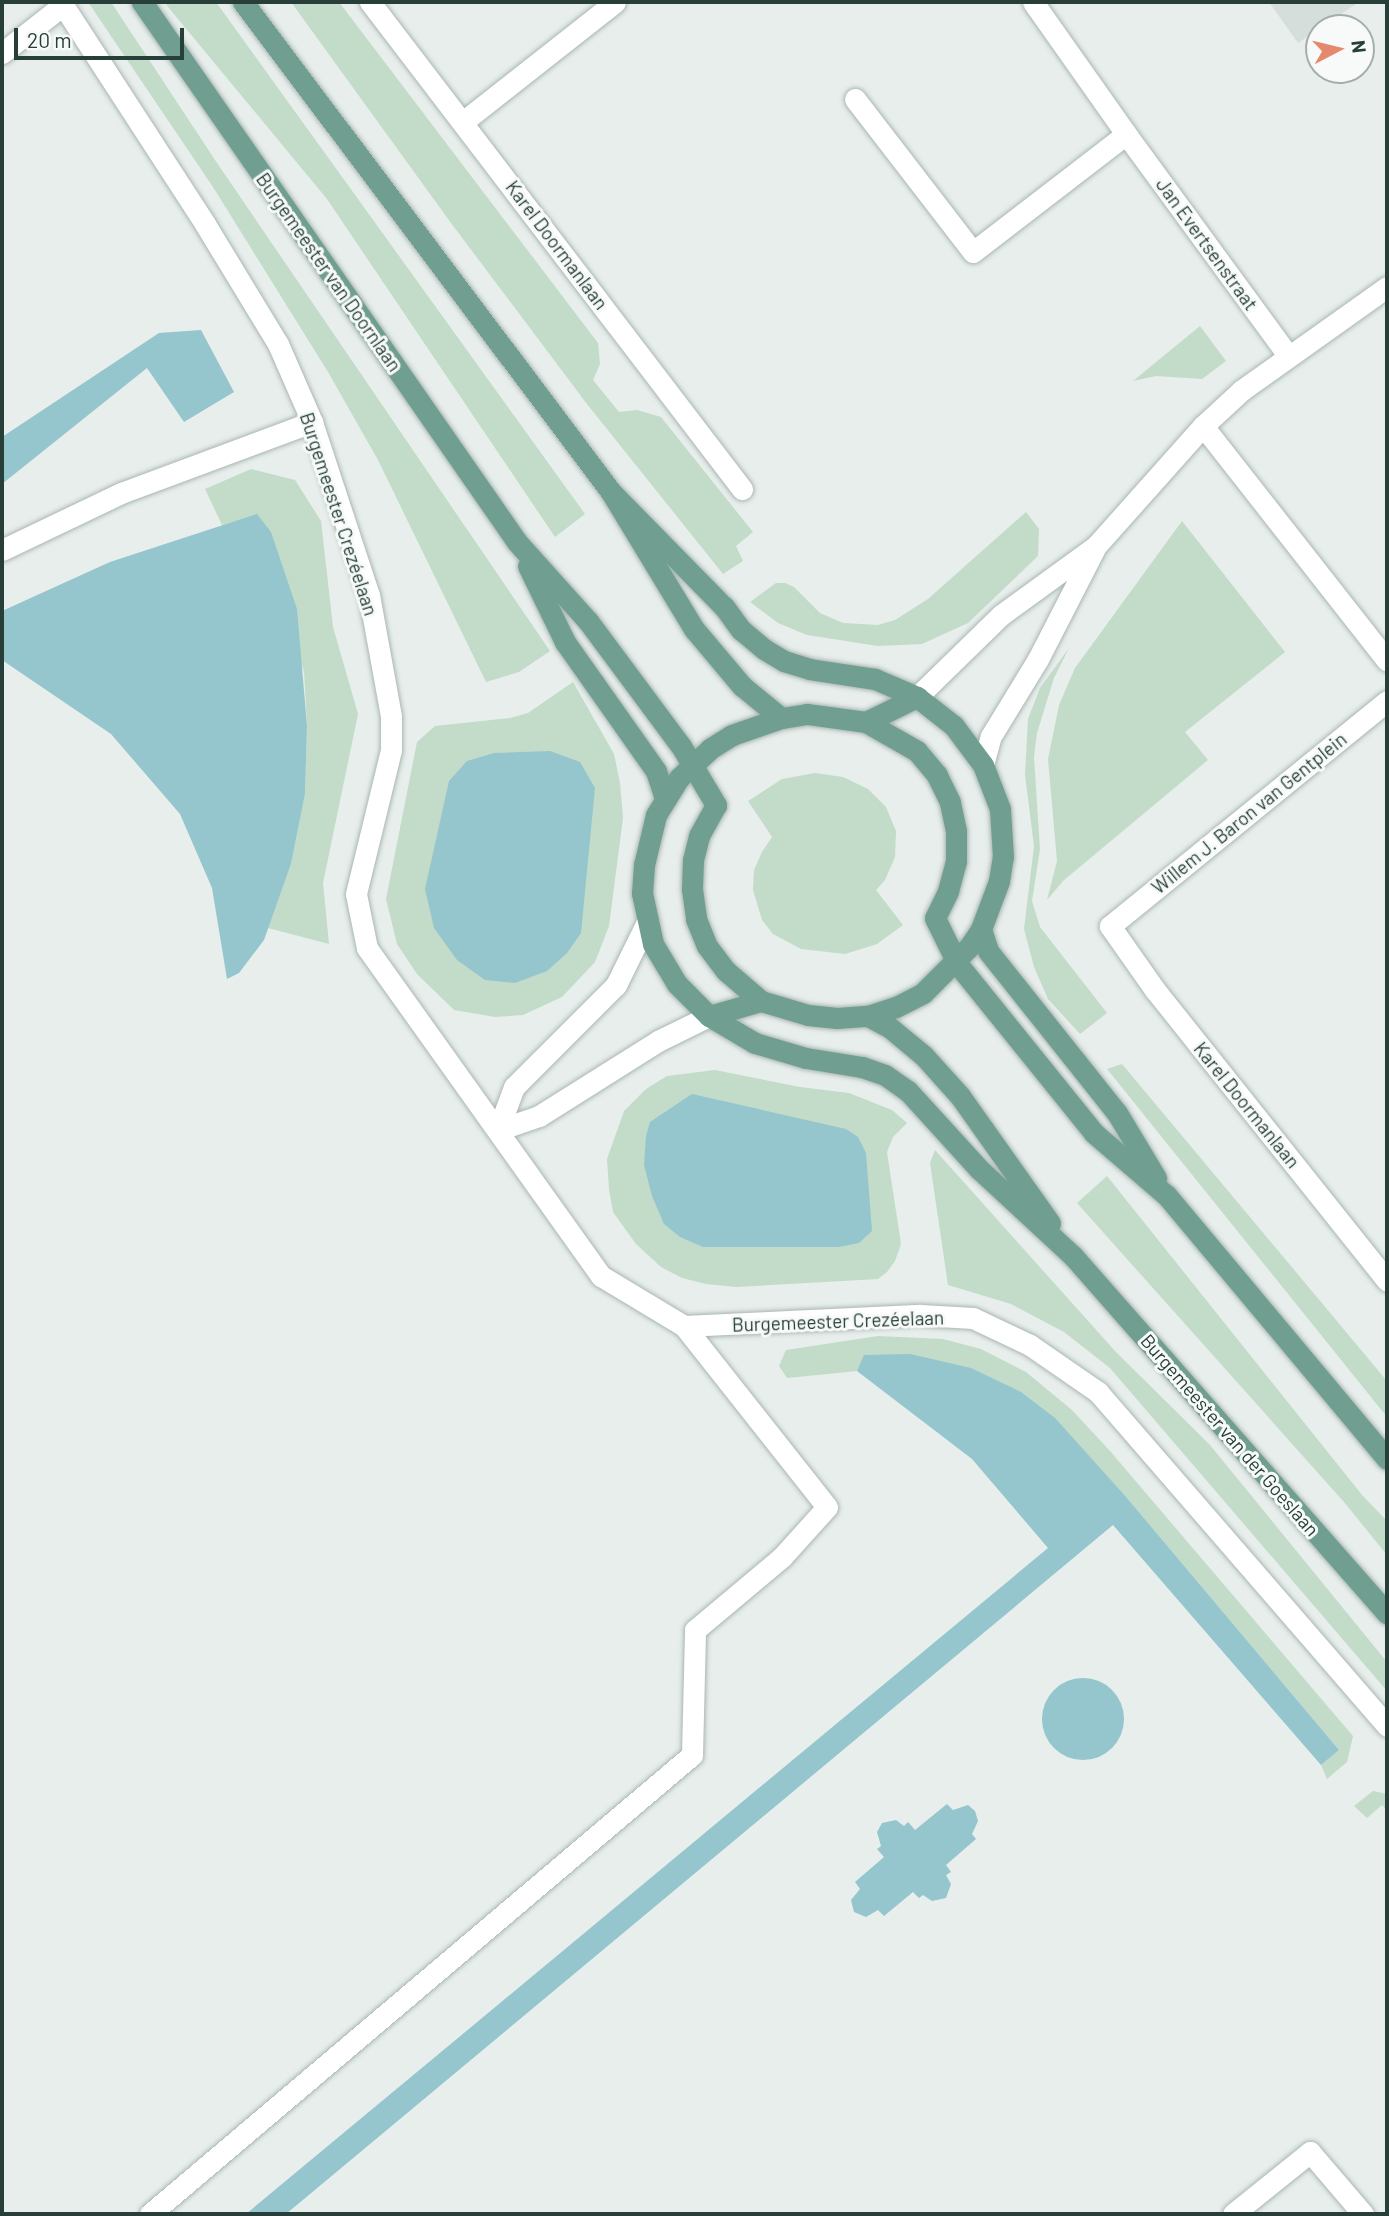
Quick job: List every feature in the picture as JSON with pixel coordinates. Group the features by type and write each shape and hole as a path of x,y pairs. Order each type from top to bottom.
{"main road":[{"name":"Burgemeester van Doornlaan","path":"142,2 517,542 588,621 681,746 716,805 699,836 693,859 692,889 696,919 707,946 726,971 761,1000"},
{"path":"243,2 611,492 694,628 742,686 780,718"},
{"path":"611,492 724,607 741,630 784,661 810,669 875,679 916,697 954,726 983,765 1000,809 1003,857 993,904 981,929 957,963 923,993 896,1007 868,1016 837,1018 808,1015 761,1000 709,1016"},
{"name":"Burgemeester van Doornlaan","path":"517,542 565,642 656,771 665,798"},
{"path":"866,723 916,697"},
{"name":"Burgemeester van der Goeslaan","path":"957,963 935,918 948,891 956,861 956,831 950,802 937,775 917,751 894,736 866,723 807,714 780,718 732,735 692,766 665,798 656,815 644,865 642,893 647,922 664,965 684,993 709,1016 744,1037 780,1052 832,1061 885,1075 908,1091 979,1169 1073,1256 1387,1614"},
{"path":"981,929 988,951 1117,1113 1166,1195 1387,1459"},
{"path":"957,963 1094,1133 1166,1195"},
{"name":"Burgemeester van der Goeslaan","path":"868,1016 889,1027 924,1056 960,1096 1073,1256"}],"street":[{"name":"Karel Doormanlaan","path":"370,2 464,121 742,489"},
{"path":"464,121 615,2"},
{"name":"Jan Evertsenstraat","path":"1033,2 1288,355"},
{"path":"2,53 62,4"},
{"name":"Burgemeester Crezéelaan","path":"62,4 205,224 278,344 312,422 369,595 391,716 391,750 356,894 367,948 601,1276 684,1326 921,1315 973,1318 1030,1345 1098,1392 1387,1726"},
{"path":"855,99 973,252 1126,134"},
{"path":"916,697 1001,615 1096,545 1203,426 1288,355 1387,286"},
{"path":"2,550 121,493 312,422"},
{"path":"1203,426 1387,661"},
{"path":"983,765 991,736 1038,659 1096,545"},
{"name":"Willem J. Baron van Gentplein","path":"1110,926 1387,701"},
{"path":"498,1130 514,1087 616,985 647,922"},
{"name":"Karel Doormanlaan","path":"1110,926 1155,990 1387,1281"},
{"path":"498,1130 539,1116 658,1041 709,1016"},
{"path":"150,2214 692,1755 695,1630 782,1557 827,1507 684,1326"},
{"path":"1233,2214 1310,2152 1363,2214"}],"shaded area":[{"path":"1269,2 1359,2 1341,14 1305,14 1305,38 1298,43"}],"green space":[{"path":"88,2 111,2 215,160 550,651 519,672 486,682 378,460 328,372 213,187"},
{"path":"164,2 216,2 585,514 555,537 327,199"},
{"path":"291,2 339,2 598,343 600,364 593,380 619,412 637,410 661,417 753,532 736,546 743,561 723,574 587,404 451,223"},
{"path":"1200,326 1226,361 1202,379 1156,376 1133,381"},
{"path":"251,469 295,480 321,521 333,627 358,714 323,883 329,944 268,928 291,864 305,794 307,726 304,672 258,515 222,525 205,489"},
{"path":"1026,512 1039,529 1038,556 968,623 922,644 878,646 807,635 778,623 750,602 776,583 785,583 794,587 820,613 843,623 878,625 895,620 928,599"},
{"path":"1182,521 1285,652 1185,732 1208,760 1063,881 1047,900 1057,861 1048,759 1059,705 1075,668"},
{"path":"1069,648 1054,678 1037,733 1034,757 1040,849 1032,901 1040,927 1107,1013 1080,1034 1048,999 1034,967 1024,929 1034,846 1025,775 1028,719 1040,688"},
{"path":"573,682 614,754 620,783 623,818 609,926 595,962 562,997 523,1015 495,1017 454,1010 417,974 397,944 386,899 417,742 435,726 510,718 528,713"},
{"path":"815,773 843,777 868,789 886,807 896,831 895,857 885,880 876,890 903,925 877,944 845,954 801,949 773,934 762,920 753,890 754,870 772,837 748,801 782,779"},
{"path":"1122,1064 1387,1381 1387,1417 1107,1069"},
{"path":"715,1070 800,1087 849,1093 892,1110 907,1123 893,1137 887,1152 901,1244 895,1261 887,1272 878,1279 736,1287 706,1284 682,1278 661,1267 636,1244 613,1212 609,1189 607,1159 624,1111 646,1089 667,1076"},
{"path":"935,1150 1115,1351 1210,1445 1387,1662 1387,1691 1110,1368 1064,1332 1011,1304 948,1285 930,1163"},
{"path":"1107,1176 1362,1495 1387,1521 1387,1555 1344,1502 1077,1203"},
{"path":"878,1336 943,1339 981,1349 1026,1372 1072,1410 1353,1736 1347,1762 1327,1779 1321,1765 1339,1750 1127,1498 865,1355 857,1371 787,1378 779,1366 786,1350"},
{"path":"1373,1791 1387,1794 1387,1810 1382,1805 1367,1818 1354,1806"}],"water":[{"path":"201,330 234,392 184,422 147,368 2,484 2,437 159,333"},
{"path":"257,514 271,532 297,609 307,726 305,794 291,864 264,940 239,973 227,979 212,888 180,814 111,734 2,660 2,611 110,562"},
{"path":"550,751 580,762 595,788 581,933 567,953 547,971 515,983 485,980 457,960 434,928 425,889 449,781 467,761 494,753"},
{"path":"692,1094 846,1129 858,1137 866,1153 872,1231 859,1243 839,1247 703,1247 680,1237 664,1224 652,1196 644,1165 646,1136 650,1122"},
{"path":"910,1354 971,1368 1021,1392 1055,1418 1127,1498 1339,1750 1321,1765 1113,1525 286,2214 246,2214 1048,1548 972,1459 857,1371 864,1355"},
{"path":"1075,1678 1091,1678 1106,1685 1117,1696 1124,1711 1121,1735 1112,1748 1091,1760 1075,1760 1060,1753 1049,1742 1042,1727 1042,1711 1049,1696 1060,1685"},
{"path":"947,1804 953,1810 968,1805 975,1811 978,1821 972,1834 976,1839 946,1865 951,1872 946,1875 951,1884 946,1898 932,1901 923,1895 919,1898 913,1892 884,1916 878,1910 866,1917 854,1912 851,1900 860,1889 855,1882 884,1857 877,1849 881,1846 877,1832 882,1823 896,1820 904,1826 908,1822 915,1830"}]}
